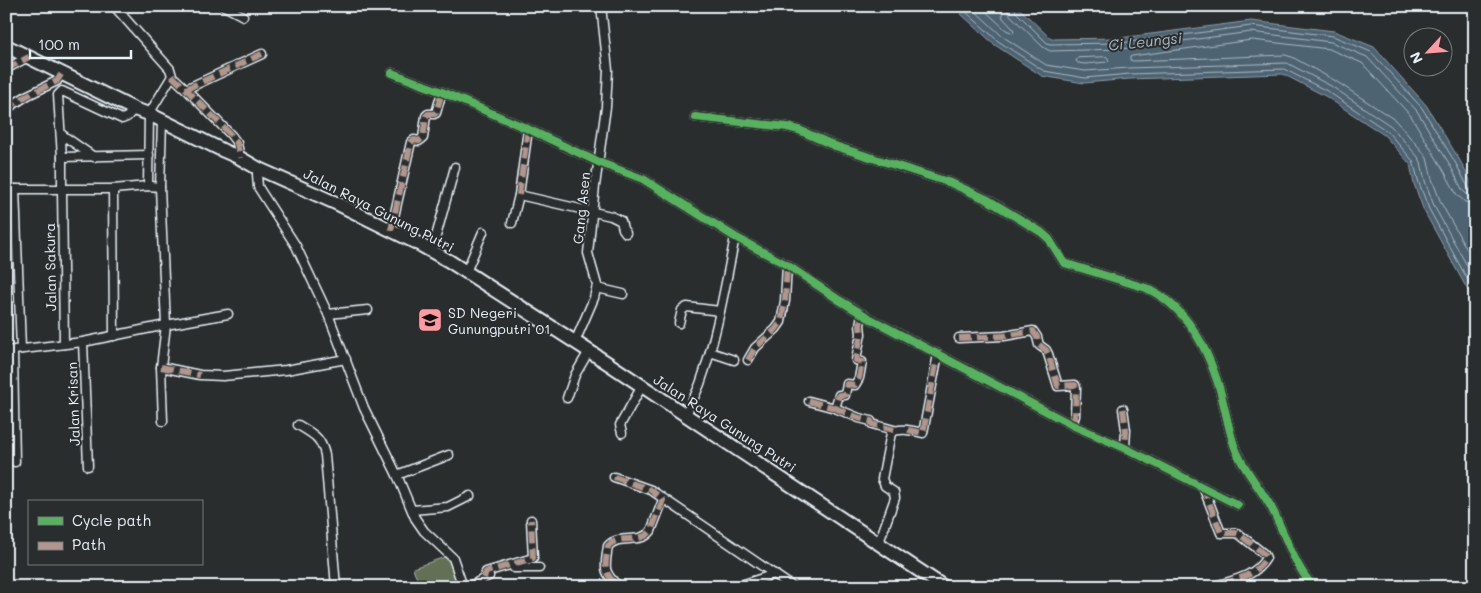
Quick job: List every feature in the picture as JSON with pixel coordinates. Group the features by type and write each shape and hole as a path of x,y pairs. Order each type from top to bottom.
{"main road":[{"name":"Jalan Raya Gunung Putri","path":"6,46 134,109 149,114 240,158 259,169 340,205 432,251 589,351 944,587"}],"street":[{"path":"114,6 170,69 172,76 231,135 237,144 240,158"},
{"path":"224,6 243,16"},
{"name":"Gang Asen","path":"597,288 588,253 606,107 608,70 601,6"},
{"path":"186,89 262,54"},
{"path":"6,69 29,57"},
{"path":"392,72 528,129 598,162 643,179 735,237 787,265 862,314 1072,425 1125,448 1238,505"},
{"path":"6,110 28,95 69,76"},
{"name":"Jalan Sakura","path":"64,344 62,157 57,100 58,95 66,92 69,76"},
{"path":"148,186 149,114 172,76"},
{"path":"66,92 122,119 127,117 134,109"},
{"path":"391,230 411,142 414,140 419,141 423,138 426,116 436,113 442,92"},
{"path":"695,117 799,130 836,146 951,183 988,200 1041,232 1049,239 1064,263 1146,288 1174,306 1189,324 1210,362 1220,389 1233,443 1239,459 1270,504 1299,566 1307,580 1314,587"},
{"path":"162,121 160,187 166,324 161,366 163,420"},
{"path":"512,223 519,195 528,129"},
{"path":"61,134 94,157"},
{"path":"62,157 149,155"},
{"path":"432,251 455,166"},
{"path":"259,169 257,174 258,187 296,246 328,314 364,408 397,474 419,526 453,558 463,587"},
{"path":"6,189 160,187"},
{"path":"15,189 15,462"},
{"path":"113,189 114,336"},
{"path":"519,195 611,216 622,222 623,229 626,232"},
{"path":"466,272 483,232"},
{"path":"686,415 700,385 710,352 735,237"},
{"path":"748,360 755,348 781,322 785,301 787,265"},
{"path":"575,342 597,288 623,294"},
{"path":"678,322 682,310 687,307 720,311"},
{"path":"328,314 368,310"},
{"path":"14,351 83,342 166,324 228,314"},
{"path":"835,408 839,395 845,395 847,384 855,385 859,378 862,362 856,360 856,356 860,342 862,314"},
{"path":"959,338 1004,336 1033,331 1038,345 1046,350 1051,361 1058,386 1075,385 1075,416 1072,425"},
{"name":"Jalan Krisan","path":"83,342 88,466"},
{"path":"567,398 574,376 589,351"},
{"path":"710,352 734,360"},
{"path":"809,401 835,408 871,421 872,424 894,430 923,432 938,354"},
{"path":"161,366 200,375 223,376 286,370 346,359"},
{"path":"622,433 620,425 642,386"},
{"path":"1123,409 1126,430 1125,448"},
{"path":"298,425 321,442 325,455 336,587"},
{"path":"878,542 895,498 894,492 885,486 882,479 891,433 894,430"},
{"path":"397,474 449,455"},
{"path":"614,477 651,490 794,587"},
{"path":"1203,487 1222,533 1239,534 1264,554 1266,558 1263,564 1247,576 1216,586"},
{"path":"412,510 448,507 470,496"},
{"path":"619,587 606,573 608,546 616,540 639,538 648,534 664,500"},
{"path":"484,578 486,572 532,559 531,520"},
{"path":"468,587 502,570 517,567 539,568"},
{"path":"735,587 775,574"}],"green space":[{"path":"448,556 461,587 415,587 412,581 417,579 413,568"}],"water":[{"name":"Ci Leungsi","path":"958,6 1017,6 1051,39 1120,38 1251,21 1334,31 1374,47 1426,105 1475,189 1475,307 1471,296 1424,211 1414,184 1410,164 1384,135 1325,96 1283,74 1130,79 1084,83 1042,76 995,45 961,14"}],"marked path":[{"path":"186,89 262,54"},
{"path":"6,69 29,57"},
{"path":"6,109 28,95 57,81 62,73"},
{"path":"172,76 231,135 237,143 240,158"},
{"path":"391,230 411,142 414,140 419,141 423,138 426,116 436,113 442,92"},
{"path":"519,195 528,129"},
{"path":"748,360 755,348 781,322 785,301 787,265"},
{"path":"809,401 835,408 839,395 845,395 847,384 855,385 859,378 862,362 856,360 861,334 862,314"},
{"path":"959,338 1004,336 1033,331 1039,345 1048,354 1058,386 1075,385 1075,416 1072,425"},
{"path":"908,430 923,433 938,354"},
{"path":"161,367 200,375"},
{"path":"835,408 871,421 872,424 894,430"},
{"path":"1123,409 1126,430 1125,448"},
{"path":"614,477 651,490 663,500 651,531 641,537 618,540 608,546 606,559 607,573 619,587"},
{"path":"1203,487 1221,533 1239,534 1264,554 1266,558 1250,574 1215,586"},
{"path":"484,578 486,572 533,558 531,520"}],"cycle path":[{"path":"392,73 442,92 598,162 643,179 735,237 787,265 869,318 1072,425 1125,448 1238,505"},
{"path":"695,117 799,130 835,146 951,183 988,200 1041,232 1049,239 1064,263 1146,288 1160,296 1184,317 1202,344 1220,390 1237,453 1271,507 1301,570 1314,587"}],"place":[{"name":"SD Negeri Gunungputri 01","path":"430,320"}]}
